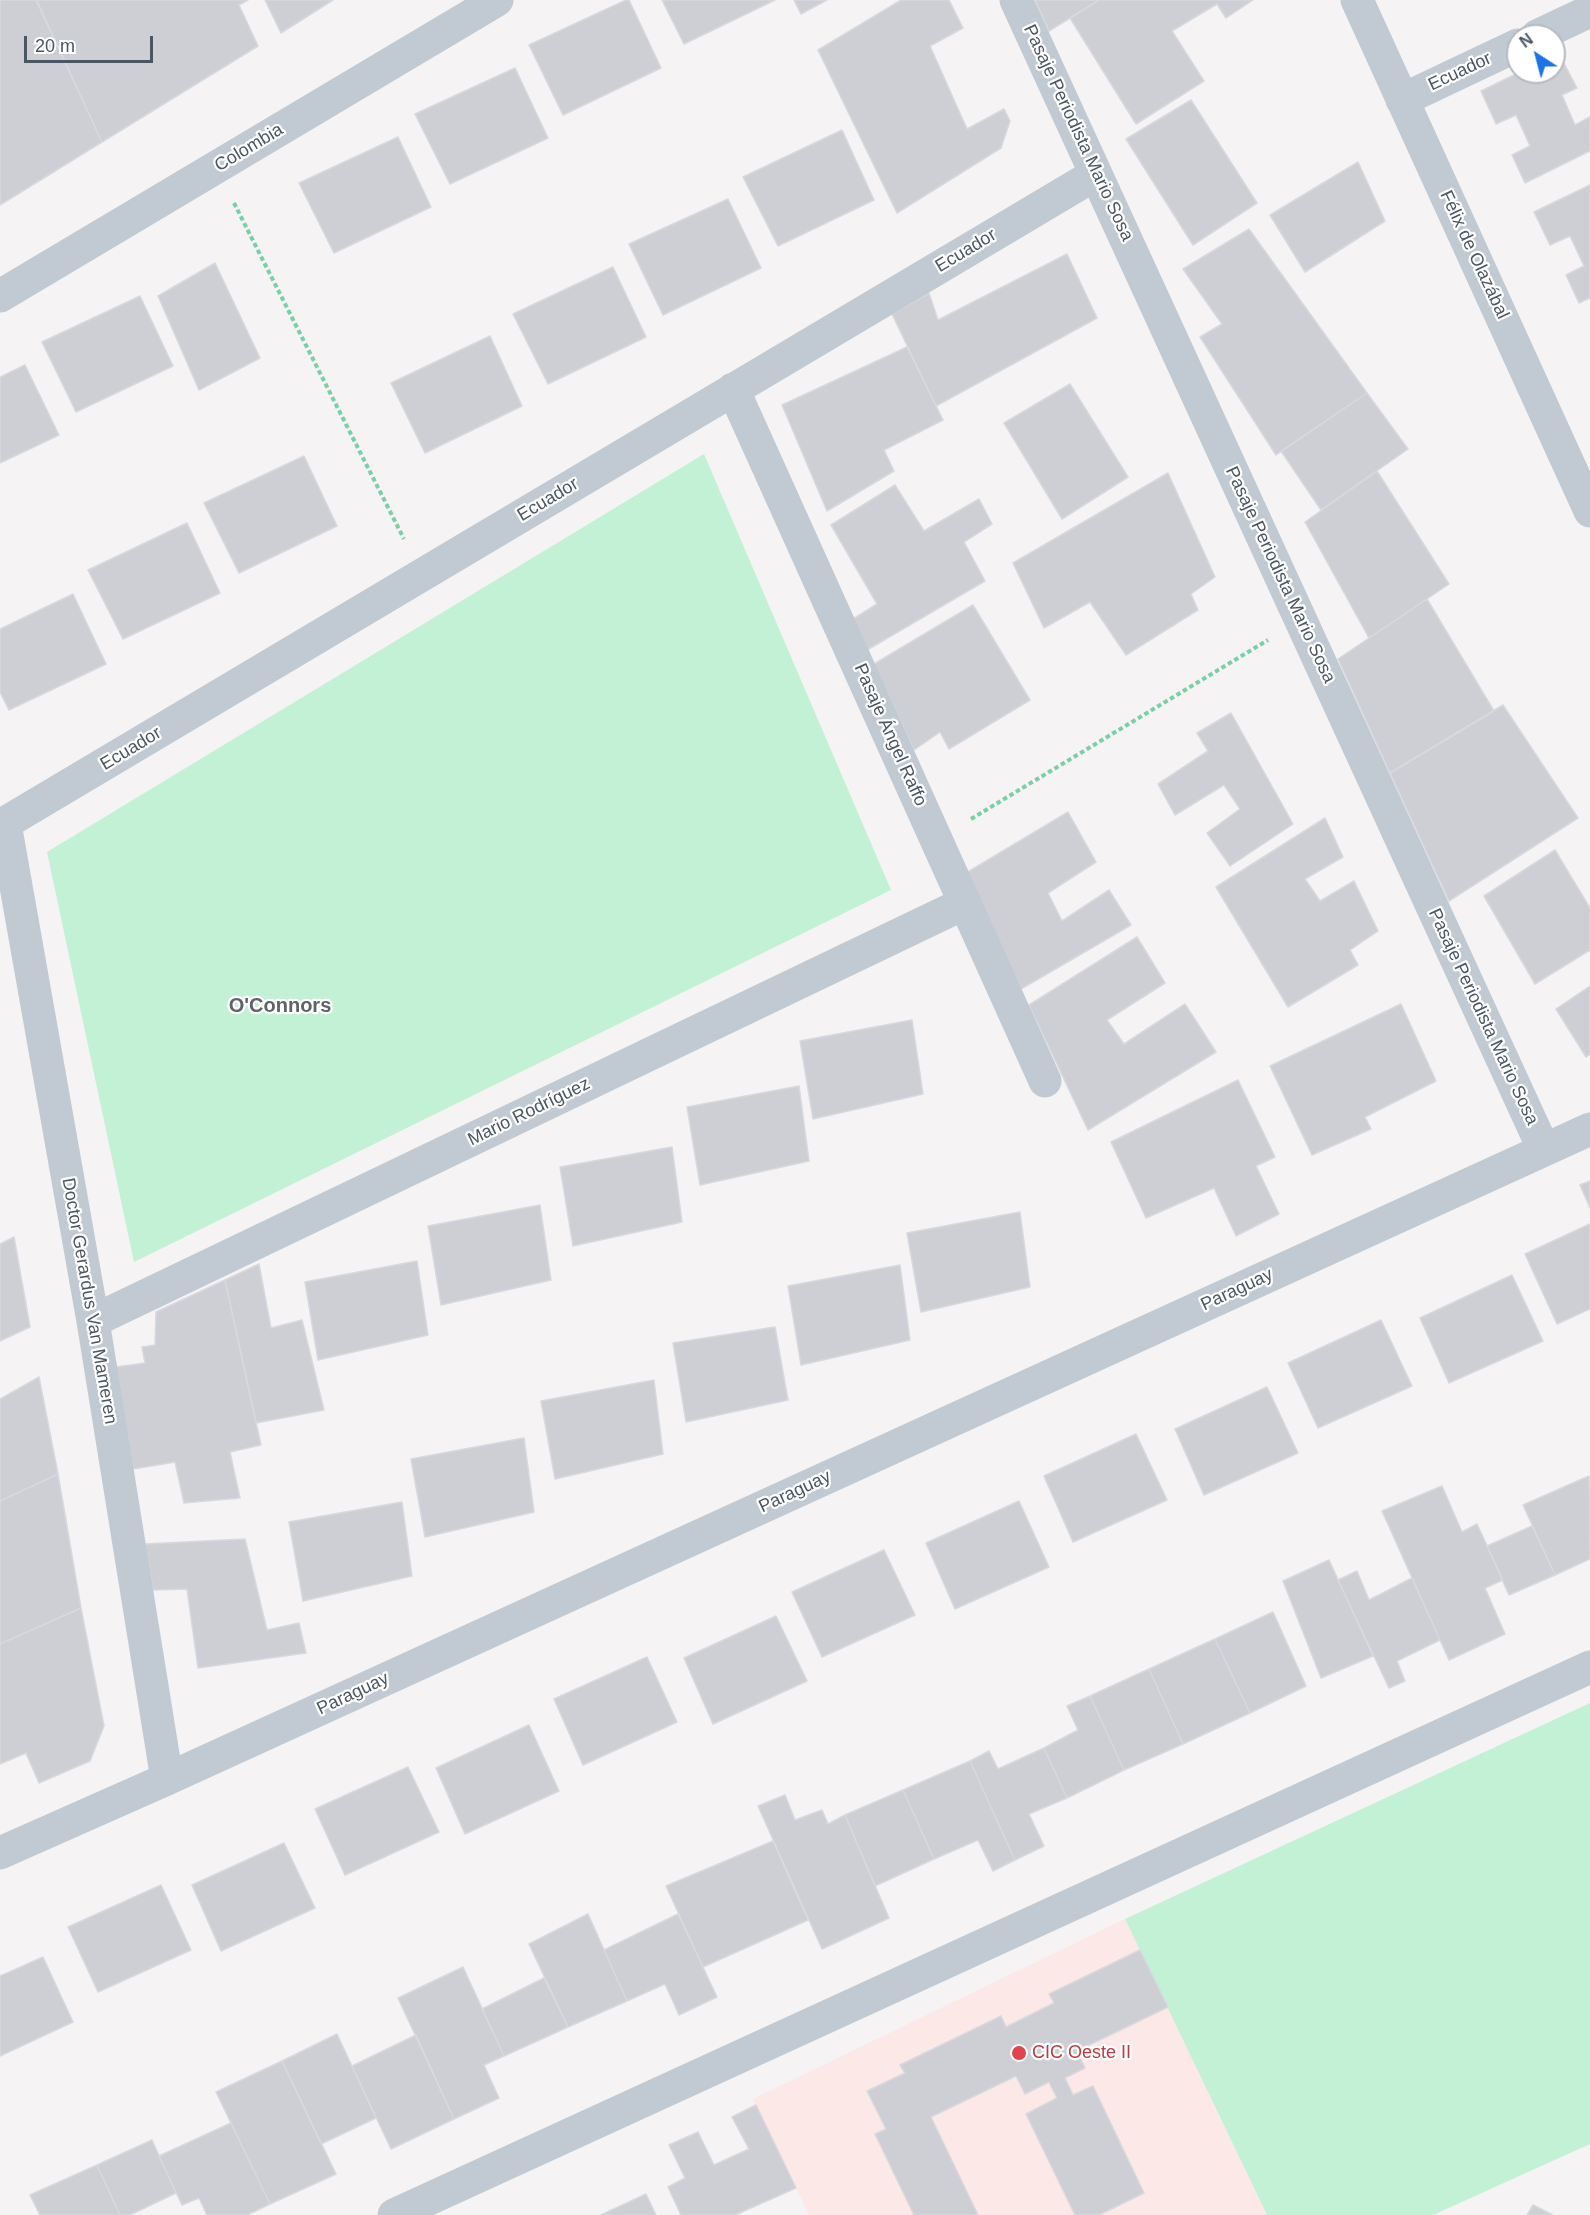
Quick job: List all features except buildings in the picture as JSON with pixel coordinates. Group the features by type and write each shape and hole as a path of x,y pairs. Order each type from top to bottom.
{"street":[{"name":"Colombia","path":"0,296 497,0"},
{"name":"Pasaje Periodista Mario Sosa","path":"1016,0 1544,1150"},
{"name":"Félix de Olazábal","path":"1357,0 1590,511"},
{"path":"1562,24 1590,11"},
{"name":"Ecuador","path":"1402,100 1506,51"},
{"name":"Ecuador","path":"2,825 1096,174"},
{"name":"Pasaje Ángel Raffo","path":"733,389 1045,1081"},
{"name":"Doctor Gerardus Van Mameren","path":"2,825 93,1321 167,1779"},
{"name":"Mario Rodríguez","path":"93,1321 965,903"},
{"name":"Paraguay","path":"0,1853 1590,1130"},
{"path":"394,2215 1590,1667"}],"path":[{"path":"216,167 422,576"},
{"path":"937,839 1301,620"}],"shaded area":[{"name":"CIC Oeste II","path":"1125,1919 1267,2215 809,2215 753,2099"}],"green space":[{"path":"704,454 891,890 134,1262 47,852"},
{"path":"1590,1703 1590,2144 1433,2215 1267,2215 1125,1919"}],"place":[{"name":"CIC Oeste II","path":"1019,2053"}],"district":[{"name":"O'Connors","path":"280,1006"}]}
